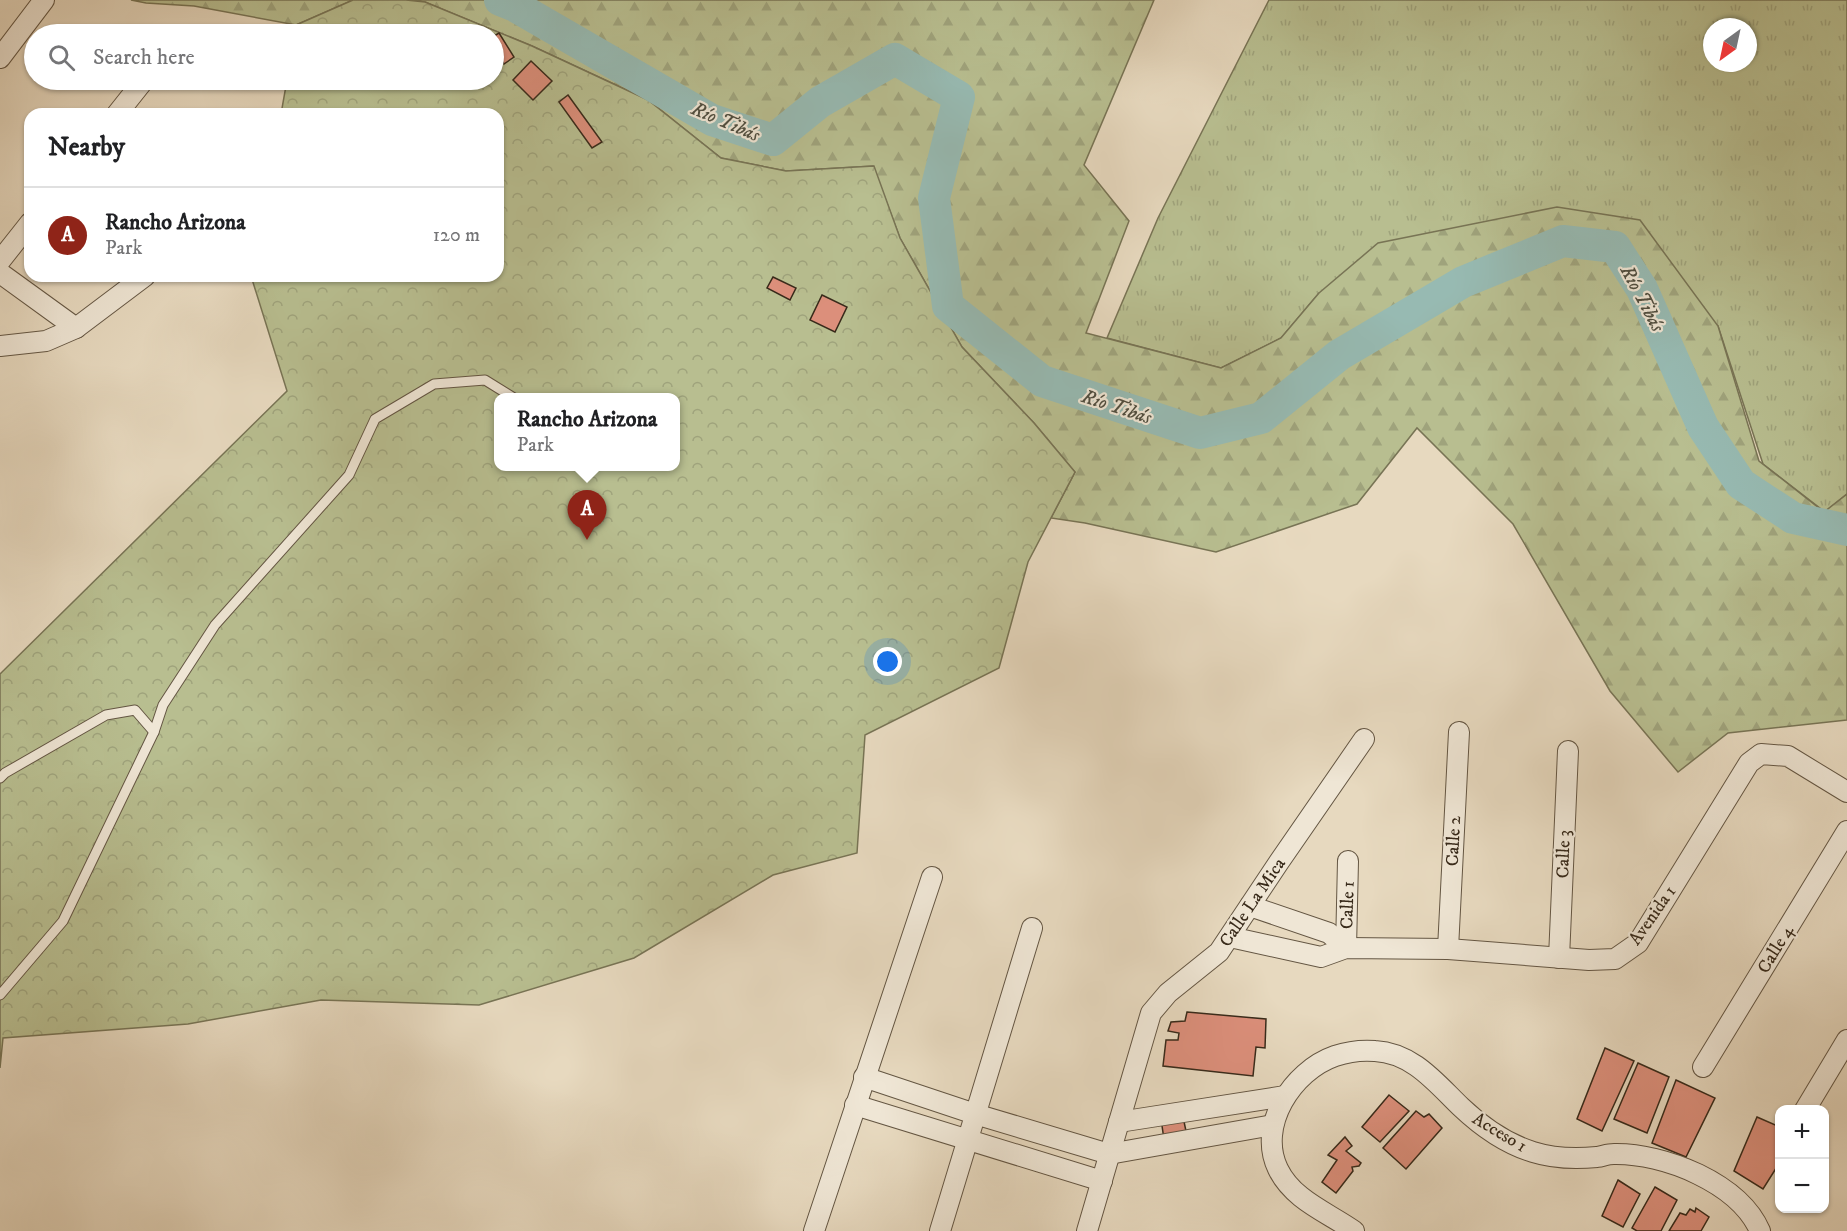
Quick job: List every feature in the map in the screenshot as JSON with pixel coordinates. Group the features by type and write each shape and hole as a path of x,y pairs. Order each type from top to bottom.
{"street":[{"path":"26,24 44,0"},
{"path":"0,58 24,26"},
{"path":"122,108 136,90"},
{"path":"0,261 24,231"},
{"path":"0,273 76,328"},
{"path":"0,346 46,341 76,328 138,282"},
{"name":"Calle 2","path":"1448,949 1459,732"},
{"name":"Calle La Mica","path":"1087,1231 1150,1013 1167,993 1219,952 1364,739"},
{"name":"Calle 3","path":"1559,958 1568,751"},
{"name":"Avenida 1","path":"1230,937 1321,957 1346,948 1448,949 1589,960 1615,959 1638,943 1749,763 1761,754 1788,756 1847,792"},
{"name":"Calle 4","path":"1703,1067 1847,831"},
{"name":"Calle 1","path":"1346,948 1348,861"},
{"path":"814,1231 932,877"},
{"path":"1250,906 1329,933 1346,948"},
{"path":"940,1231 1032,928"},
{"path":"1808,1105 1847,1040"},
{"name":"Acceso 1","path":"1354,1231 1309,1204 1287,1183 1273,1156 1270,1141 1273,1125 1286,1096 1313,1068 1334,1056 1377,1051 1414,1064 1483,1125 1515,1145 1535,1153 1556,1156 1639,1155 1682,1167 1732,1195 1748,1211 1760,1231"},
{"path":"864,1077 975,1114 1109,1154 1273,1125"},
{"path":"1119,1122 1286,1096"},
{"path":"855,1105 1102,1181"}],"lane":[{"path":"0,995 63,921 154,732 164,705 215,625 349,475 375,419 434,384 484,380 506,393"},
{"path":"0,778 106,715 135,710 154,732"}],"green space":[{"path":"131,0 353,0 298,24 194,6"},
{"path":"353,0 425,2 478,24 298,24"},
{"path":"406,0 1154,0 1084,165 1129,221 1086,333 1221,368 1281,338 1319,293 1378,243 1557,207 1640,220 1718,326 1759,461 1824,512 1847,494 1847,720 1728,733 1678,772 1610,691 1513,524 1417,428 1357,504 1216,552 1085,523 1051,518 1075,472 1034,423 962,347 900,238 873,166 786,171 721,158 648,100 504,34 504,24 478,24 425,2"},
{"path":"1269,0 1847,0 1847,494 1825,512 1763,464 1718,326 1319,293 1281,338 1221,368 1107,338 1158,218"},
{"path":"504,34 648,100 721,158 786,171 874,166 900,238 962,347 1034,423 1075,472 1028,562 999,668 865,735 857,853 773,875 634,958 479,1005 321,1000 188,1024 3,1038 0,1068 0,674 287,391 253,282 504,282 504,108 282,108 285,90 504,90"}],"building":[{"path":"504,41 514,57 504,64"},
{"path":"531,61 552,81 533,100 513,80"},
{"path":"568,95 602,142 592,148 559,102"},
{"path":"773,277 796,288 790,300 767,288"},
{"path":"822,295 847,307 835,332 810,320"},
{"path":"1187,1012 1266,1019 1265,1048 1256,1047 1253,1076 1163,1066 1166,1040 1178,1040 1179,1033 1168,1031 1171,1022 1185,1021"},
{"path":"1605,1048 1634,1061 1602,1131 1577,1119"},
{"path":"1638,1063 1669,1077 1647,1133 1614,1119"},
{"path":"1676,1080 1715,1098 1686,1157 1652,1143"},
{"path":"1389,1095 1409,1111 1380,1142 1362,1127"},
{"path":"1416,1111 1424,1117 1429,1114 1442,1128 1406,1169 1383,1148"},
{"path":"1183,1117 1189,1145 1165,1146 1161,1119"},
{"path":"1757,1117 1775,1125 1775,1170 1763,1189 1734,1171"},
{"path":"1345,1137 1352,1146 1346,1151 1361,1163 1359,1166 1352,1167 1353,1171 1336,1193 1322,1182 1337,1160 1328,1155"},
{"path":"1618,1180 1640,1194 1623,1227 1602,1216"},
{"path":"1655,1187 1677,1200 1661,1231 1637,1231 1632,1228"},
{"path":"1696,1208 1709,1217 1701,1231 1669,1231 1680,1213 1686,1215 1690,1209 1695,1212"}],"waterway":[{"name":"Río Tibás","path":"500,0 515,6 712,120 773,140 820,102 895,59 959,97 934,198 948,306 1042,381 1200,433 1261,418 1339,355 1463,282 1563,241 1615,247 1642,289 1703,427 1741,484 1793,518 1847,530"}],"place":[{"name":"Rancho Arizona","path":"587,540"}]}
